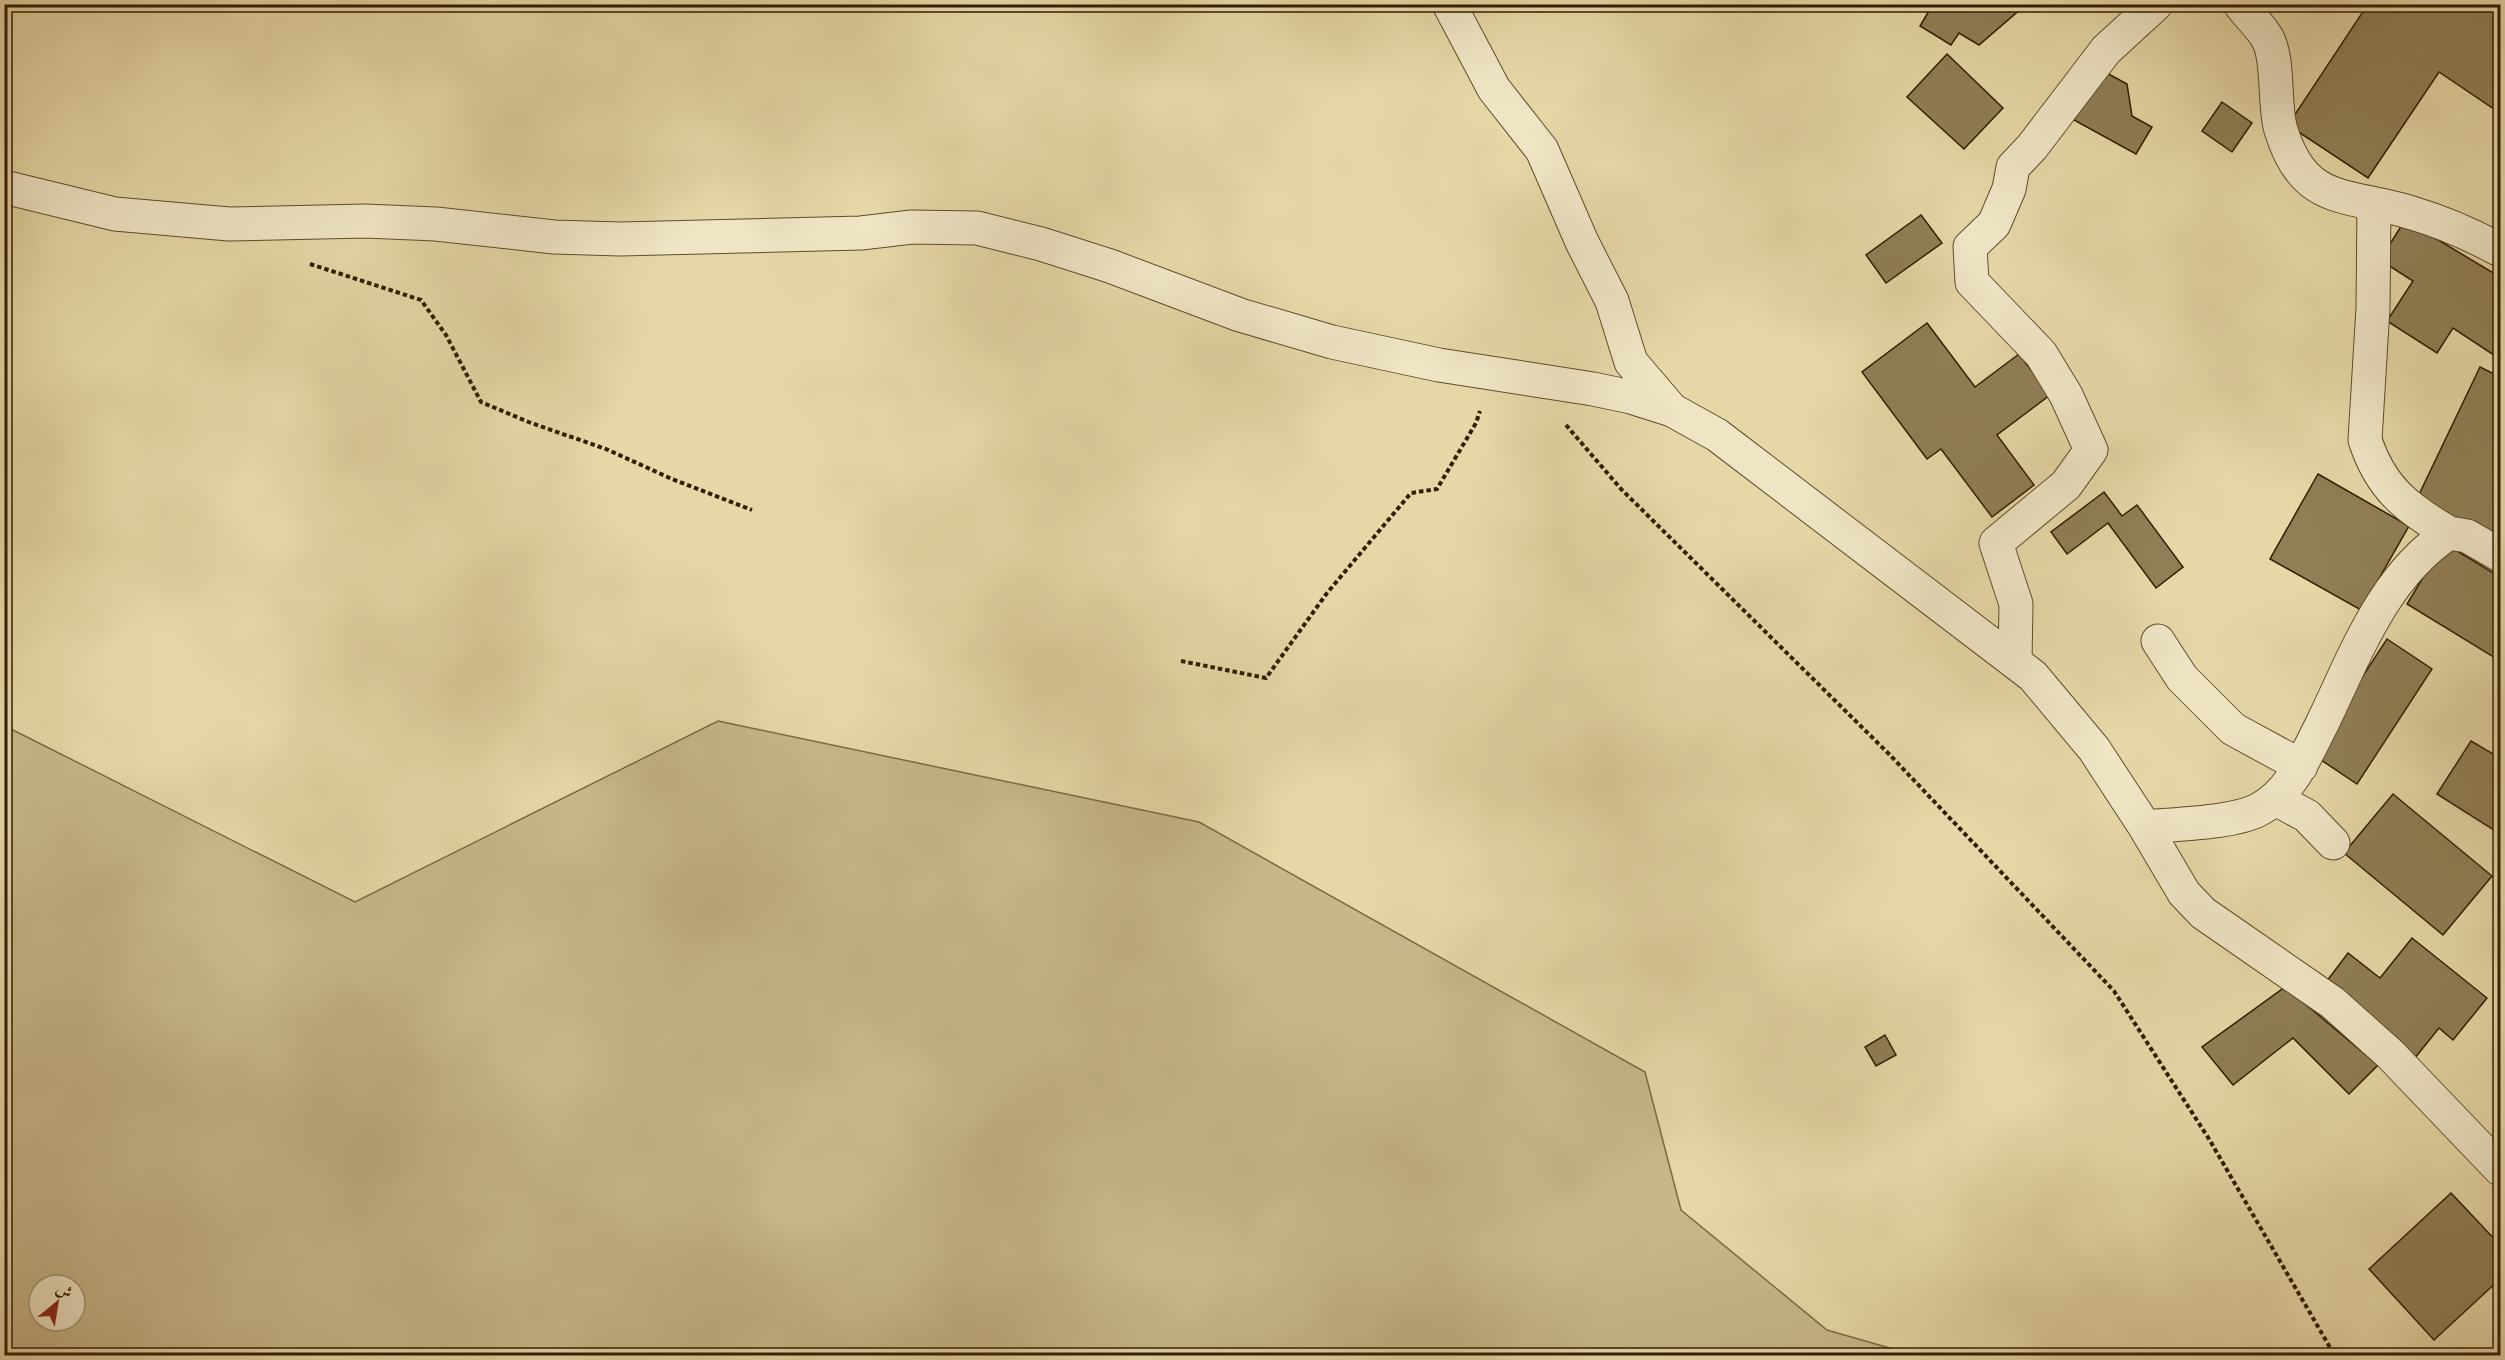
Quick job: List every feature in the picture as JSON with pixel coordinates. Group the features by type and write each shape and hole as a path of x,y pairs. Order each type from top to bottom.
{"street":[{"path":"1449,4 1494,89 1542,150 1582,242 1612,301 1631,362 1672,410"},
{"path":"2015,662 2016,604 1996,543 2067,485 2091,450 2066,395 2041,354 1972,282 1970,247 1994,224 2009,189 2013,167 2106,50 2156,4"},
{"path":"2240,4 2268,37 2280,126 2289,157 2304,177 2329,192 2374,205 2410,212 2453,227 2500,250"},
{"path":"4,187 115,214 218,223 365,221 436,224 554,237 620,238 861,233 912,227 976,228 1041,244 1110,266 1240,315 1322,339 1438,365 1593,388 1672,410 1717,435 2033,676 2094,749 2145,827 2178,884 2203,914 2333,1003 2390,1054 2500,1169"},
{"path":"2374,205 2373,308 2365,440 2372,461 2396,497 2449,533 2467,536 2500,555"},
{"path":"2145,827 2235,817 2256,811 2276,799 2301,766 2376,613 2408,566 2449,533"},
{"path":"2158,641 2182,678 2233,729 2301,766"},
{"path":"2276,799 2307,816 2333,843"}],"path":[{"path":"306,263 421,300 446,335 481,402 606,449 672,479 752,510"},
{"path":"1181,661 1266,678 1327,592 1411,493 1437,489 1476,423 1493,373"},
{"path":"1526,378 1620,489 1889,754 2115,991 2209,1139 2335,1356"}],"shaded area":[{"path":"718,721 1199,822 1645,1072 1681,1210 1827,1330 1914,1355 5,1355 5,726 355,902"}],"building":[{"path":"1933,4 2021,4 2023,7 1979,45 1959,33 1951,45 1920,26"},
{"path":"2368,4 2490,4 2500,11 2500,113 2439,72 2368,178 2288,125"},
{"path":"1947,54 2003,108 1964,149 1907,97"},
{"path":"2103,71 2127,84 2132,116 2152,127 2136,154 2074,120"},
{"path":"2222,102 2252,123 2232,152 2202,131"},
{"path":"1921,215 1942,243 1886,283 1866,255"},
{"path":"2405,220 2500,277 2500,359 2453,328 2437,353 2387,321 2413,281 2380,260"},
{"path":"1927,323 1975,387 2019,354 2050,395 1997,435 2034,485 1992,517 1941,449 1927,459 1862,372"},
{"path":"2480,367 2500,377 2500,544 2415,503"},
{"path":"2318,474 2409,526 2361,610 2270,559"},
{"path":"2104,492 2122,516 2137,505 2183,567 2156,588 2108,523 2067,554 2051,532"},
{"path":"2444,543 2500,577 2500,661 2407,604"},
{"path":"2387,639 2432,669 2357,784 2312,754"},
{"path":"2471,741 2493,754 2500,742 2500,834 2437,794"},
{"path":"2393,794 2492,876 2443,935 2344,853"},
{"path":"2412,938 2487,998 2453,1040 2439,1028 2415,1058 2323,986 2348,953 2380,978"},
{"path":"2285,987 2378,1065 2349,1094 2293,1038 2233,1085 2202,1047"},
{"path":"1885,1035 1896,1055 1876,1066 1865,1047"},
{"path":"2451,1193 2500,1245 2500,1279 2434,1340 2369,1269"}]}
